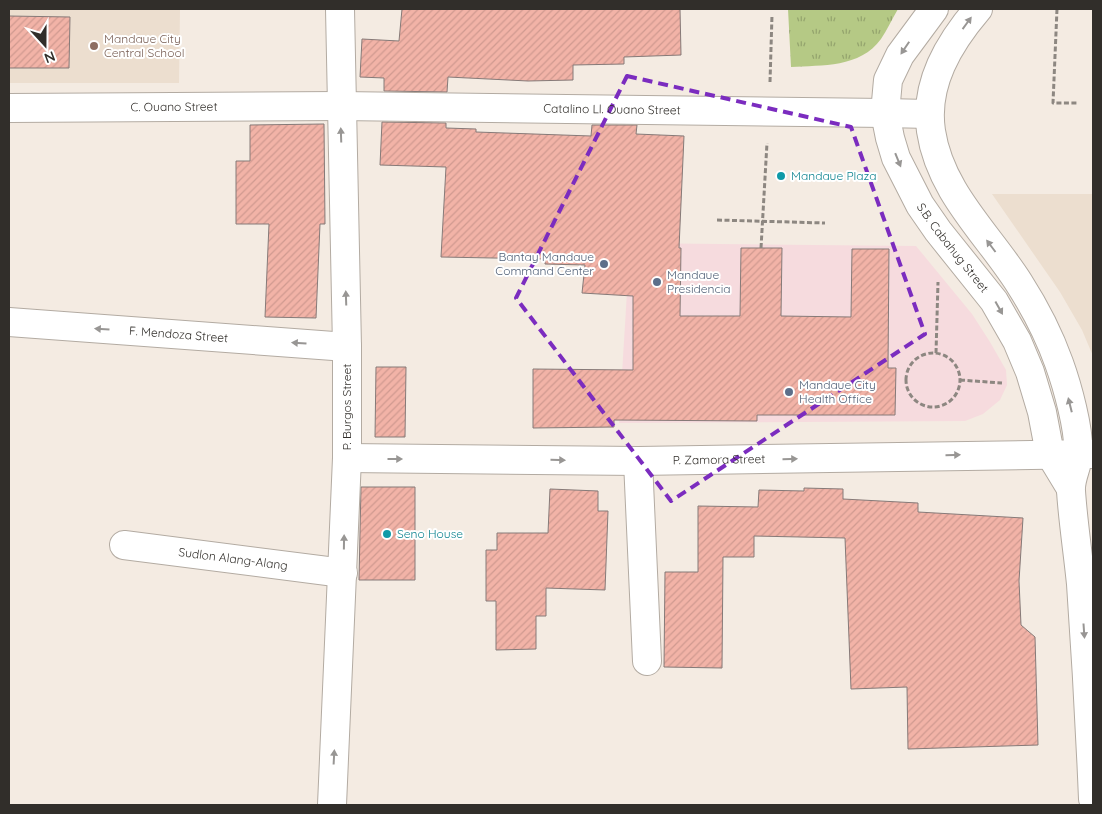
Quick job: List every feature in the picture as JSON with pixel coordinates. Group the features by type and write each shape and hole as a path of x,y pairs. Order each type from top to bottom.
{"street":[{"name":"P. Burgos Street","path":"332,805 343,573 346,458 347,347 340,106 340,9"},
{"name":"S.B. Cabahug Street","path":"934,9 900,55 888,80 885,114 896,158 920,205 938,231 994,301 1017,341 1030,372 1042,412 1050,454 1070,488 1087,582 1093,799"},
{"name":"S.B. Cabahug Street","path":"978,9 951,46 933,84 929,114 936,152 952,189 1019,283 1044,328 1064,383 1086,454 1070,488"},
{"name":"C. Ouano Street","path":"9,108 340,106"},
{"name":"Catalino Ll. Ouano Street","path":"340,106 929,114"},
{"path":"920,205 952,189"},
{"name":"F. Mendoza Street","path":"9,322 347,347"},
{"name":"P. Zamora Street","path":"346,458 638,462 1086,454"},
{"path":"638,462 647,660"},
{"name":"Sudlon Alang-Alang","path":"124,545 343,573"}],"path":[{"path":"1056,9 1053,103 1078,103"},
{"path":"761,248 769,112 772,15"},
{"path":"717,220 826,223"},
{"path":"936,354 939,274"},
{"path":"926,354 936,354 946,357 954,363 959,371 960,380 954,398 945,404 928,406 914,399 908,389 906,378 910,367 917,359 926,354"},
{"path":"960,380 1005,384"}],"highlighted area":[{"path":"627,76 851,127 925,334 671,501 516,298"}],"shaded area":[{"name":"Mandaue City Central School","path":"9,9 180,9 179,83 9,83"},
{"path":"992,194 1093,194 1093,356 1082,330 1060,292"},
{"path":"630,243 916,246 972,314 1006,370 1007,385 1000,400 983,414 965,421 619,423"}],"green space":[{"path":"788,9 898,9 881,39 862,55 840,63 791,67"}],"building":[{"path":"402,9 680,9 681,55 624,57 624,64 573,65 573,80 528,81 448,77 447,92 384,91 384,78 360,77 362,39 399,41"},
{"path":"9,16 70,17 69,68 9,68"},
{"path":"382,122 446,123 446,128 476,129 476,132 591,136 592,125 637,125 636,134 684,136 679,248 681,248 680,316 740,316 741,248 782,248 781,316 851,317 852,249 889,249 888,368 896,368 895,415 757,415 757,421 614,420 614,427 533,428 533,369 633,370 633,296 582,293 585,265 545,264 545,259 441,257 446,167 380,165"},
{"path":"324,124 325,224 320,224 316,318 265,317 269,224 236,224 236,161 250,161 250,125"},
{"path":"376,367 406,367 405,437 375,437"},
{"name":"Seno House","path":"361,487 415,487 415,580 359,580"},
{"path":"804,488 843,489 843,499 918,503 918,512 1023,518 1019,581 1021,625 1035,637 1038,745 908,749 907,687 851,689 845,538 754,536 754,557 723,557 722,668 664,667 665,572 698,572 698,506 758,507 759,490 804,491"},
{"path":"550,489 598,491 598,511 608,511 605,590 546,588 546,616 536,616 536,649 496,650 496,601 486,601 486,550 497,550 497,533 548,533"}],"place":[{"name":"Mandaue City Central School","path":"94,46"},
{"name":"Mandaue Plaza","path":"781,176"},
{"name":"Bantay Mandaue Command Center","path":"604,264"},
{"name":"Mandaue Presidencia","path":"657,282"},
{"name":"Mandaue City Health Office","path":"789,392"},
{"name":"Seno House","path":"387,534"}]}
